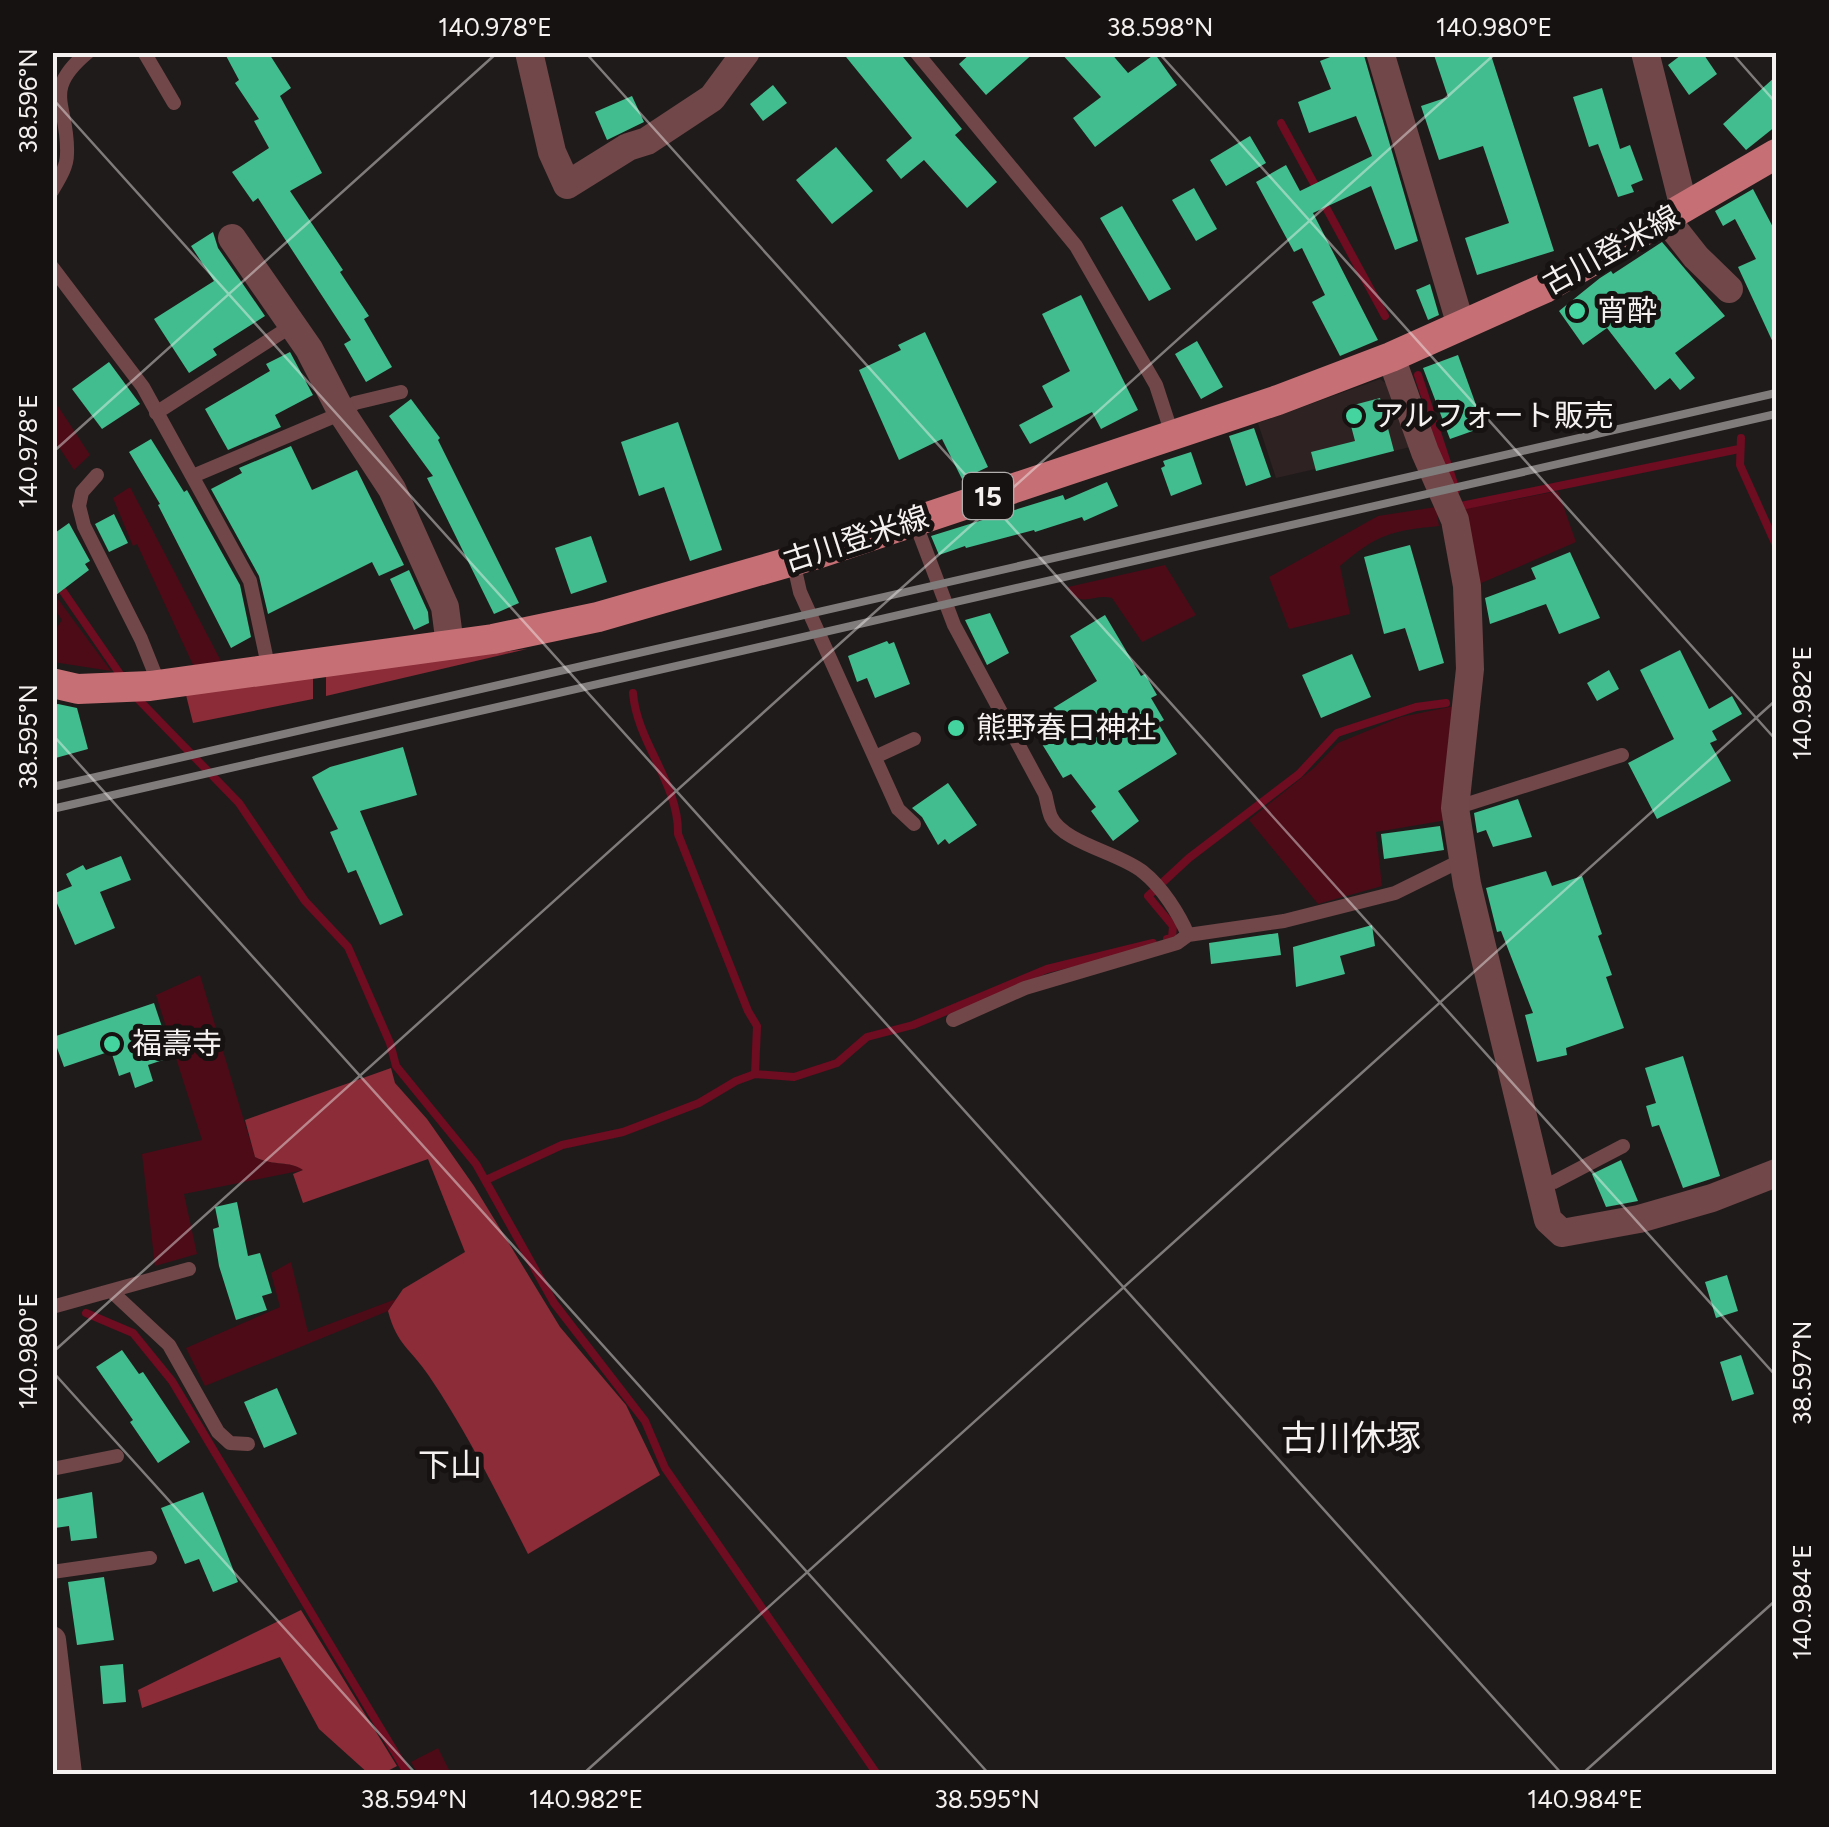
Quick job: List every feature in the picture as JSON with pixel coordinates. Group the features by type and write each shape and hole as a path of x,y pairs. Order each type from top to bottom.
{"main road":[{"name":"古川登米線","path":"65,686 155,685 450,645 598,617 793,561 1278,400 1392,357 1545,288 1776,154"}],"street":[{"path":"529,52 552,152 567,185 712,98 746,52"},
{"path":"1380,52 1461,326"},
{"path":"1645,52 1675,214 1696,257 1729,289"},
{"path":"232,238 309,349 342,413 392,489 445,607 450,645"},
{"path":"1392,357 1454,520 1467,586 1470,669 1456,808 1462,860 1545,1184 1548,1220 1562,1233 1639,1220 1776,1173"},
{"path":"52,1640 68,1774"}],"lane":[{"path":"52,191 68,156 58,94 68,69 88,52"},
{"path":"144,52 174,103"},
{"path":"916,52 1076,246 1156,385 1172,434"},
{"path":"52,267 143,386 250,581 270,670"},
{"path":"156,412 292,325"},
{"path":"192,476 342,413 355,403 401,392"},
{"path":"97,475 82,492 78,506 84,526 141,639 155,685"},
{"path":"915,521 954,625 1045,794 1052,820 1070,836 1110,853 1149,878 1180,916 1188,935"},
{"path":"793,561 800,592 898,809 914,824"},
{"path":"875,756 914,740"},
{"path":"1456,808 1622,755"},
{"path":"953,1020 1025,988 1177,943 1188,935 1284,921 1395,893 1462,860"},
{"path":"1545,1184 1623,1146"},
{"path":"52,1307 189,1270"},
{"path":"111,1291 169,1345 218,1432 230,1443 248,1444"},
{"path":"52,1469 117,1456"},
{"path":"52,1572 150,1558"}],"shaded area":[{"path":"1380,379 1391,387 1415,446 1276,478 1258,423"},
{"path":"52,397 90,455 74,470 53,438"},
{"path":"130,487 222,663 194,667 113,498"},
{"path":"1558,491 1576,542 1479,584 1464,509"},
{"path":"1436,507 1439,526 1385,536 1340,566 1350,614 1289,629 1269,577 1378,516"},
{"path":"1165,565 1196,615 1142,642 1112,598 1077,598 1068,587"},
{"path":"52,591 111,671 53,662 53,633 62,620 53,607"},
{"path":"527,649 326,696 326,673"},
{"path":"313,675 313,699 193,723 185,691"},
{"path":"1459,705 1447,820 1376,832 1382,886 1318,904 1249,820 1314,768 1338,743 1401,717"},
{"path":"200,975 255,1157 304,1170 184,1194 197,1254 155,1266 142,1154 202,1140 156,995"},
{"path":"391,1068 395,1083 427,1119 474,1186 560,1327 626,1405 660,1475 528,1554 469,1441 429,1376 400,1339 388,1311 403,1289 465,1252 428,1159 303,1203 293,1174 303,1170 255,1157 245,1120"},
{"path":"291,1262 308,1332 396,1299 388,1311 205,1386 186,1348 280,1307 271,1273"},
{"path":"301,1610 397,1766 382,1774 369,1774 319,1729 280,1657 142,1708 138,1690"},
{"path":"438,1748 451,1774 418,1774 411,1762"}],"building":[{"path":"224,52 268,52 291,88 280,96 322,173 290,191 343,270 340,272 369,316 364,319 392,367 366,382 344,344 351,340 258,198 253,202 232,172 269,148 254,121 259,119 235,83 239,80"},
{"path":"842,52 899,52 962,129 955,135 997,182 967,208 924,160 901,179 886,160 912,138"},
{"path":"972,52 1035,52 986,95 959,64"},
{"path":"1060,52 1110,52 1128,73 1155,54 1177,85 1095,147 1073,118 1101,97"},
{"path":"1343,52 1363,52 1418,241 1395,250 1371,186 1313,213 1378,340 1340,356 1312,302 1325,295 1302,248 1294,252 1256,182 1286,165 1300,191 1372,156 1356,116 1309,133 1298,102 1331,89 1320,61"},
{"path":"1433,52 1490,52 1554,251 1477,275 1465,238 1509,223 1483,146 1439,160 1421,106 1448,97"},
{"path":"1685,52 1702,52 1717,74 1689,95 1668,65"},
{"path":"1776,76 1776,126 1746,150 1723,124"},
{"path":"773,85 787,103 763,121 750,104"},
{"path":"1602,88 1620,149 1630,145 1643,180 1631,185 1634,192 1618,197 1598,144 1589,147 1573,97"},
{"path":"632,96 644,122 607,140 595,112"},
{"path":"1250,136 1266,163 1226,186 1210,160"},
{"path":"836,147 873,191 832,224 796,180"},
{"path":"1194,188 1217,229 1196,241 1172,200"},
{"path":"1753,189 1776,233 1776,349 1738,267 1756,259 1735,219 1723,226 1715,211"},
{"path":"1122,206 1171,289 1149,301 1100,218"},
{"path":"213,232 218,248 265,316 213,349 217,355 189,373 154,319 214,281 191,246"},
{"path":"1662,242 1725,316 1675,353 1695,378 1680,390 1670,378 1655,390 1607,328 1583,345 1559,311 1600,278 1611,271 1613,274"},
{"path":"1430,284 1439,315 1428,320 1416,290"},
{"path":"1081,295 1138,410 1101,429 1092,412 1030,444 1019,425 1053,407 1042,386 1070,371 1042,314"},
{"path":"925,332 988,467 962,479 942,439 899,460 859,370 901,350 898,345"},
{"path":"1197,341 1223,387 1201,399 1175,354"},
{"path":"290,352 313,395 275,415 281,427 228,450 205,409 270,371 266,364"},
{"path":"1458,355 1484,427 1450,439 1423,368"},
{"path":"109,362 140,404 102,429 72,389"},
{"path":"1380,398 1394,451 1316,471 1311,452 1355,441 1346,407"},
{"path":"411,399 440,438 519,603 494,614 427,478 433,476 389,416"},
{"path":"678,422 722,550 690,561 664,487 639,496 621,442"},
{"path":"1254,428 1271,477 1246,486 1229,436"},
{"path":"151,439 184,492 187,490 240,585 251,637 231,648 160,504 129,452"},
{"path":"291,446 312,490 357,470 404,565 379,576 372,562 268,614 259,576 211,489 242,473 239,468"},
{"path":"1191,452 1202,484 1171,496 1161,468 1165,466 1163,461"},
{"path":"1107,482 1118,506 1084,521 1082,517 939,555 931,536 1063,495 1065,500"},
{"path":"114,514 128,543 109,552 95,524"},
{"path":"69,523 90,561 85,564 89,570 52,598 52,535"},
{"path":"591,536 607,582 571,594 555,548"},
{"path":"1410,545 1444,663 1419,671 1405,628 1384,634 1364,557"},
{"path":"1570,552 1600,618 1559,634 1546,604 1490,624 1485,598 1536,579 1531,568"},
{"path":"409,570 429,623 414,630 390,579"},
{"path":"990,613 1009,653 987,665 965,620"},
{"path":"1105,615 1141,676 1145,674 1157,695 1151,698 1164,720 1158,723 1177,754 1118,791 1139,821 1113,841 1091,811 1096,807 1071,774 1063,778 1029,723 1097,681 1070,636"},
{"path":"894,642 910,684 875,698 867,678 857,682 848,656"},
{"path":"1680,650 1709,709 1732,696 1742,714 1712,731 1717,740 1710,743 1731,781 1657,819 1628,763 1674,739 1640,670"},
{"path":"1352,654 1371,697 1321,718 1302,675"},
{"path":"1609,670 1619,689 1597,701 1587,683"},
{"path":"52,705 77,708 88,749 52,759"},
{"path":"403,747 417,795 360,811 403,915 380,925 356,870 348,873 330,832 338,829 312,777 330,767"},
{"path":"948,783 977,825 949,844 945,839 938,845 922,817 912,808"},
{"path":"1518,799 1532,837 1493,847 1486,830 1477,833 1474,813"},
{"path":"1440,826 1444,850 1384,859 1381,834"},
{"path":"121,856 131,880 100,892 115,928 75,945 53,894 72,886 66,874 83,865 86,870"},
{"path":"1546,871 1552,886 1582,876 1602,934 1598,936 1612,975 1606,977 1624,1028 1566,1048 1567,1055 1537,1062 1525,1015 1533,1013 1501,931 1497,932 1486,888"},
{"path":"1372,925 1375,946 1340,956 1345,974 1296,987 1293,947"},
{"path":"1278,933 1281,955 1211,964 1209,943"},
{"name":"福壽寺","path":"154,1003 172,1057 148,1065 153,1081 135,1088 130,1072 119,1076 111,1051 64,1067 53,1037"},
{"path":"1683,1056 1720,1176 1683,1188 1659,1125 1652,1127 1646,1106 1656,1103 1645,1068"},
{"path":"1621,1160 1638,1201 1606,1207 1592,1174"},
{"path":"237,1202 248,1256 260,1253 272,1293 262,1296 267,1310 236,1320 219,1266 213,1229 219,1227 215,1207"},
{"path":"1727,1275 1738,1311 1716,1318 1705,1282"},
{"path":"122,1350 139,1374 143,1372 190,1442 158,1463 96,1367"},
{"path":"1741,1355 1754,1394 1732,1401 1720,1362"},
{"path":"277,1388 297,1434 264,1448 244,1402"},
{"path":"92,1492 97,1538 71,1541 69,1526 55,1528 52,1500"},
{"path":"203,1492 238,1582 213,1592 199,1559 185,1564 161,1508"},
{"path":"104,1577 114,1640 77,1645 68,1582"},
{"path":"123,1664 126,1702 103,1704 100,1666"}],"waterway":[{"path":"1281,123 1317,189"},
{"path":"1323,202 1385,316"},
{"path":"1418,375 1456,490"},
{"path":"1741,438 1740,465 1776,545"},
{"path":"1461,506 1739,449"},
{"path":"58,584 124,680"},
{"path":"633,693 642,729 672,797 678,834 757,1026 755,1074"},
{"path":"135,696 239,803 305,901 348,947 390,1043 396,1066 476,1164 554,1303 645,1421 665,1468 877,1774"},
{"path":"1167,939 1172,938 1173,926 1148,896 1189,858 1299,774 1337,733 1416,707 1446,703"},
{"path":"486,1180 562,1145 623,1132 699,1103 755,1074 794,1077 837,1063 867,1037 913,1025 1047,969 1153,943"},
{"path":"86,1313 133,1333 172,1381 408,1774"}],"railway":[{"path":"52,787 1776,393"},
{"path":"52,809 1776,414"}],"place":[{"name":"宵酔","path":"1577,311"},
{"name":"アルフォート販売","path":"1354,416"},
{"name":"熊野春日神社","path":"956,728"},
{"name":"福壽寺","path":"112,1044"}],"district":[{"name":"古川休塚","path":"1351,1438"},
{"name":"下山","path":"450,1465"}]}
